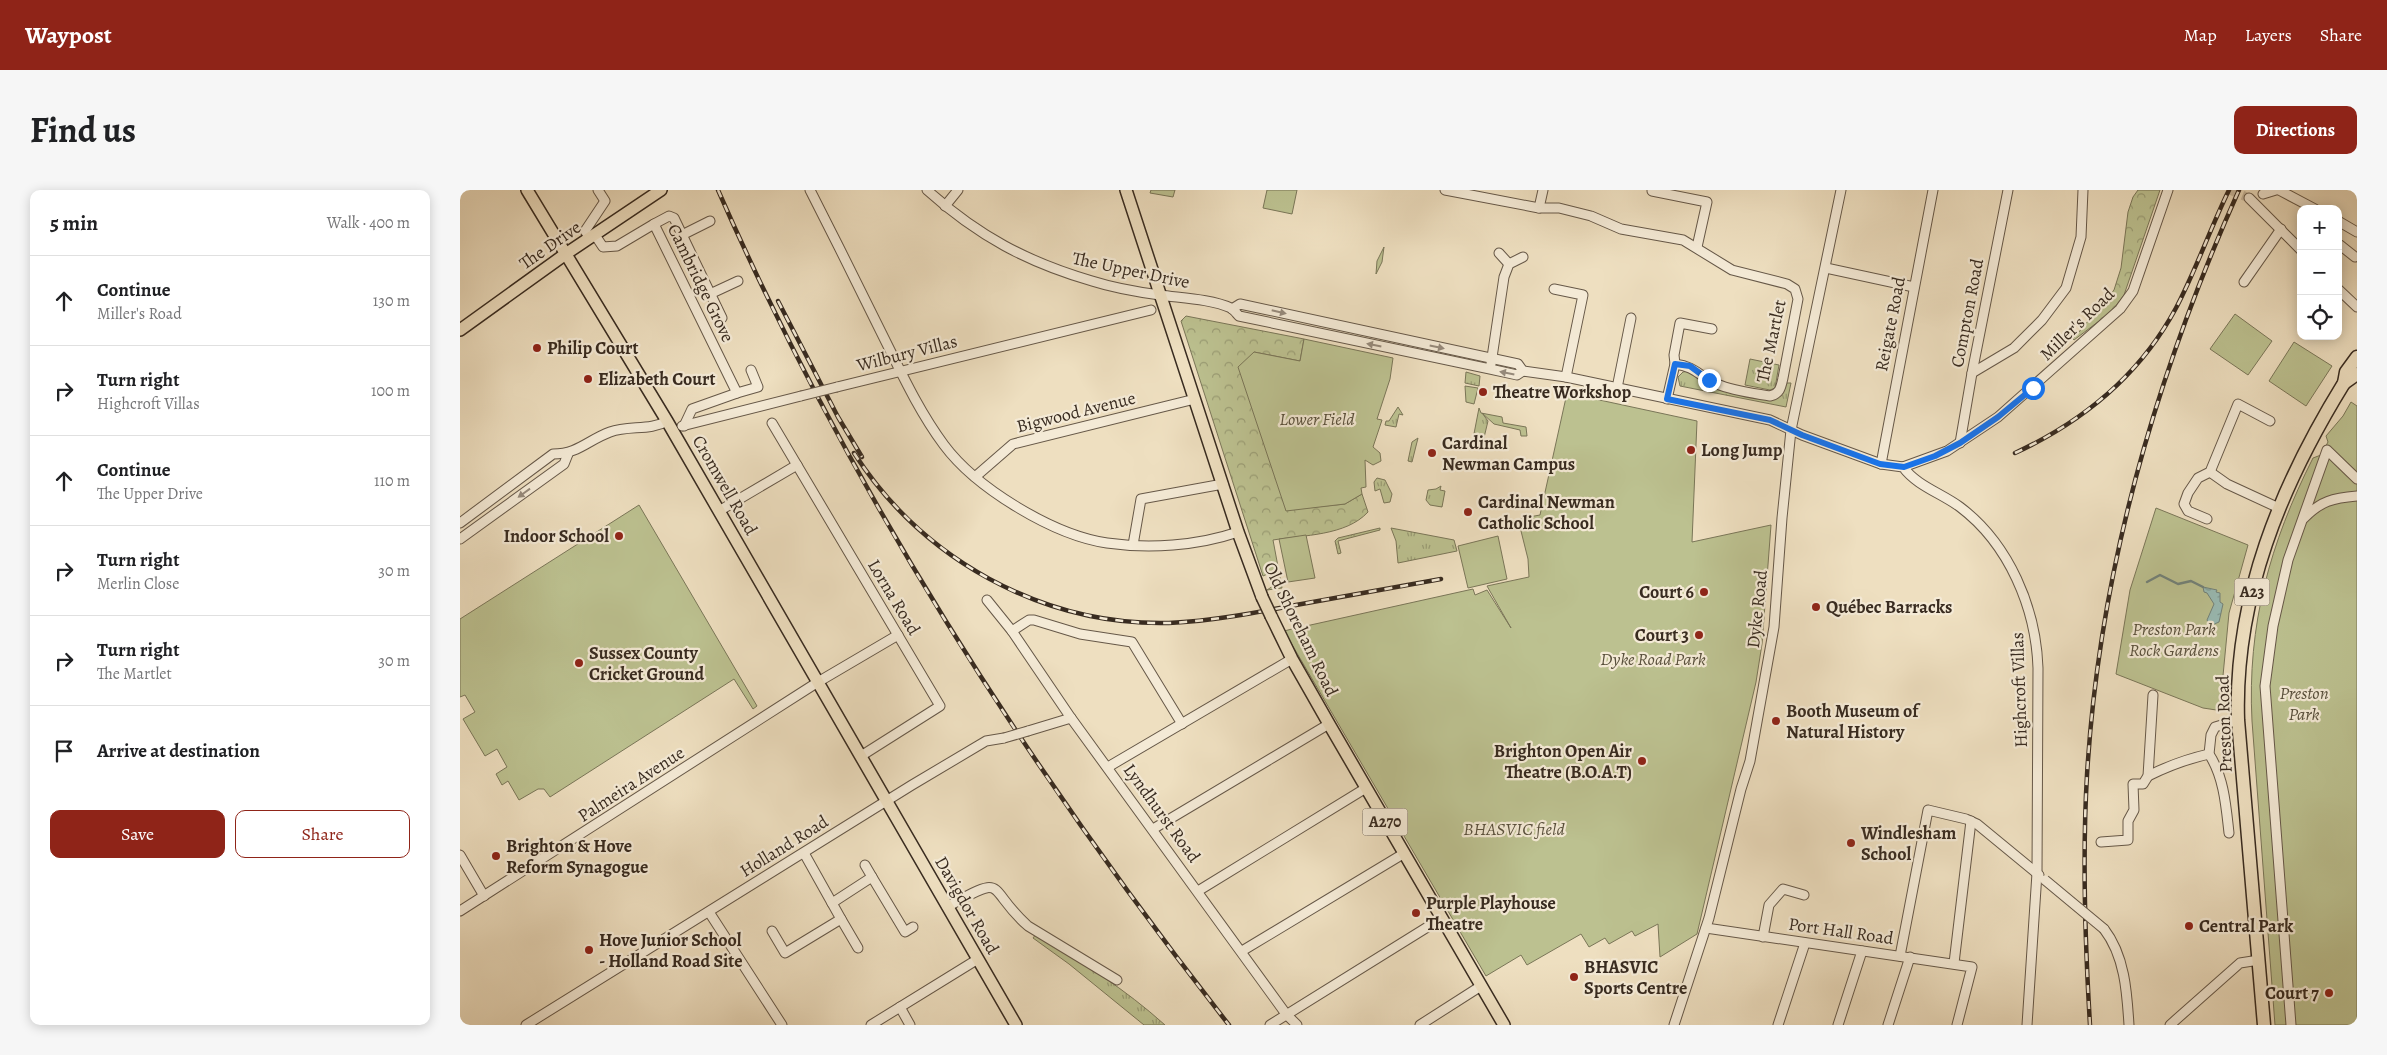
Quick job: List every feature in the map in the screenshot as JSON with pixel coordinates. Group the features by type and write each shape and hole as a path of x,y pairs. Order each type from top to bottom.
{"highway":[{"name":"Preston Road","path":"2264,1025 2238,720 2237,685 2244,623 2258,569 2279,508 2311,439 2344,383 2346,372 2357,357"},
{"name":"Preston Road","path":"2344,383 2357,374"}],"main road":[{"name":"Cromwell Road","path":"527,190 675,426 719,511 886,802"},
{"name":"The Drive","path":"460,330 567,253 661,190"},
{"name":"Old Shoreham Road","path":"1126,190 1238,532 1262,597 1292,659 1403,854 1504,1025"},
{"name":"Davigdor Road","path":"886,802 1016,1025"}],"street":[{"path":"592,236 585,231 605,202 598,190"},
{"path":"810,190 916,401 944,445 975,477 1006,500 1043,521 1106,543 1188,544 1238,532"},
{"name":"The Upper Drive","path":"927,190 969,225 1011,251 1043,266 1094,282 1191,299 1232,309 1239,316 1490,370 1517,375 1523,371 1566,377 1770,420 1791,430"},
{"path":"945,206 958,190"},
{"name":"The Martlet","path":"1445,190 1539,208 1559,208 1591,216 1620,229 1684,240 1732,270 1790,285 1795,289 1798,299 1781,386 1774,395 1770,396 1723,386 1709,380 1690,366 1675,364"},
{"path":"1539,208 1543,190"},
{"name":"Dyke Road","path":"1674,1025 1706,928 1750,761 1771,645 1791,430 1841,190"},
{"name":"Reigate Road","path":"1880,464 1933,190"},
{"name":"Compton Road","path":"1960,443 2008,190"},
{"path":"1972,373 2014,348 2042,320 2066,288 2081,237 2083,190"},
{"name":"Miller's Road","path":"1904,467 1935,456 1960,443 2005,412 2120,309 2133,291 2168,190"},
{"path":"2263,194 2277,190 2307,205"},
{"path":"1652,191 1707,202 1697,247"},
{"path":"2249,198 2297,246"},
{"path":"654,224 669,216 674,218 722,318"},
{"path":"682,235 710,221"},
{"path":"2342,223 2357,232"},
{"name":"Cambridge Grove","path":"592,236 604,246 617,246 654,224 736,393"},
{"path":"2244,282 2281,229"},
{"path":"2342,246 2356,257"},
{"path":"1499,253 1509,264"},
{"path":"1490,370 1504,277 1509,264 1523,258"},
{"path":"1826,268 1914,287"},
{"path":"710,294 738,281"},
{"path":"1554,289 1583,295 1566,377"},
{"path":"2342,293 2357,306"},
{"name":"The Upper Drive","path":"1232,309 1240,304 1518,364 1523,371"},
{"name":"Wilbury Villas","path":"568,454 612,431 675,426 1151,310"},
{"path":"1617,388 1631,318"},
{"path":"1667,399 1675,364 1674,355 1680,322 1712,329"},
{"path":"675,426 692,409 758,387 751,370"},
{"name":"Bigwood Avenue","path":"975,477 1013,444 1195,399"},
{"path":"2207,519 2188,511 2184,504 2188,493 2198,478 2210,472 2238,404 2270,421"},
{"name":"Lorna Road","path":"772,423 940,706 861,756"},
{"path":"1791,430 1880,464 1904,467"},
{"path":"2291,1025 2265,686 2273,626 2284,576 2327,450 2357,479"},
{"path":"460,523 553,454 568,454 564,464 460,538"},
{"path":"719,511 796,464"},
{"name":"Highcroft Villas","path":"1904,467 1910,476 1953,502 1981,527 2007,562 2030,612 2036,636 2038,668 2037,873 2027,1025"},
{"path":"2210,472 2228,484 2279,508"},
{"path":"1133,544 1141,499 1223,484"},
{"path":"2302,520 2317,505 2333,499 2357,496"},
{"name":"Lyndhurst Road","path":"987,600 1012,631 1071,718 1286,1014 1297,1025"},
{"path":"1012,631 1028,620 1034,620 1080,634 1132,642 1182,724"},
{"name":"Palmeira Avenue","path":"460,911 818,682 898,635"},
{"path":"1108,767 1292,659"},
{"path":"2101,842 2128,840 2128,821 2134,810 2133,784 2143,784 2148,776 2153,695"},
{"name":"Holland Road","path":"526,1025 986,741 1004,738 1071,718"},
{"path":"2229,833 2226,805 2218,767 2209,754 2211,735 2215,727 2238,720"},
{"path":"1153,829 1329,724"},
{"path":"2148,776 2182,760 2209,754"},
{"path":"1198,891 1366,788"},
{"path":"1888,1025 1905,956 1928,810 1971,821 1982,827 2104,929 2110,937 2126,981 2129,1025"},
{"path":"1954,963 1971,821"},
{"path":"804,853 858,948"},
{"path":"1242,951 1403,854"},
{"path":"460,855 484,896"},
{"path":"865,865 905,932 913,927"},
{"path":"832,902 872,877"},
{"path":"947,907 978,890 989,886 995,888 1016,915 1028,926 1118,980"},
{"path":"1763,936 1769,905 1784,889 1804,895"},
{"path":"709,912 782,1025"},
{"path":"1270,1025 1442,918"},
{"path":"772,931 786,953 841,919"},
{"name":"Port Hall Road","path":"1706,928 1972,967 1957,1025"},
{"path":"1778,1025 1805,943"},
{"path":"1838,1025 1862,951"},
{"path":"871,1025 978,959"},
{"path":"2170,1025 2240,963 2259,960"},
{"path":"1420,1025 1481,986"},
{"path":"900,1007 910,1025"}],"green space":[{"path":"1151,190 1175,190 1173,197 1150,193"},
{"path":"1267,190 1297,190 1292,214 1263,208"},
{"path":"2138,190 2160,190 2124,295 2111,312 2074,340 2114,290 2121,268 2128,212 2133,197"},
{"path":"1384,247 1382,262 1376,274 1377,261"},
{"path":"2235,314 2272,341 2248,375 2210,349"},
{"path":"1186,316 1304,339 1300,361 1254,352 1286,510 1345,504 1362,494 1368,512 1348,526 1324,533 1273,540 1282,588 1267,590 1276,584 1272,572 1263,576 1181,321"},
{"name":"Lower Field","path":"1304,339 1393,358 1390,379 1377,419 1382,420 1373,447 1380,453 1381,461 1373,465 1365,460 1366,487 1361,488 1362,494 1345,504 1286,511 1238,367 1254,352 1300,361"},
{"path":"2294,342 2332,366 2306,406 2269,381"},
{"path":"1750,359 1779,365 1775,388 1770,390 1745,385"},
{"path":"1688,371 1703,382 1721,390 1771,400 1786,383 1791,383 1786,407 1680,386 1678,377 1683,372"},
{"path":"1466,372 1480,376 1479,386 1465,383"},
{"path":"1465,386 1478,388 1474,404 1466,402"},
{"path":"1567,393 1697,421 1692,542 1771,525 1762,644 1756,682 1697,934 1660,957 1658,924 1635,936 1632,931 1609,944 1605,938 1589,947 1581,934 1527,965 1521,955 1486,976 1284,631 1300,627 1302,633 1307,631 1306,626 1473,589 1475,595 1487,590 1511,628 1487,586 1529,577 1528,559 1518,519 1540,515"},
{"name":"Preston Park","path":"2351,402 2357,406 2357,1025 2275,1025 2252,721 2253,651 2264,585 2285,521 2313,458 2321,455 2328,442 2326,436 2343,416"},
{"path":"1398,407 1403,415 1399,414 1396,427 1385,425 1386,421 1389,421"},
{"path":"1479,408 1488,421 1482,446 1472,444"},
{"path":"1482,413 1502,417 1503,423 1526,427 1527,436 1521,436 1520,430 1494,424"},
{"path":"1418,438 1412,462 1408,461 1412,442"},
{"path":"1377,478 1385,480 1392,494 1390,502 1384,503 1380,489 1375,491 1374,482"},
{"path":"1441,486 1440,490 1445,491 1442,507 1430,505 1426,500 1428,490"},
{"path":"639,505 757,706 753,709 734,679 550,797 544,789 538,789 519,800 508,781 502,785 496,774 507,767 497,749 485,756 463,719 475,712 465,695 460,697 460,619"},
{"name":"Preston Park Rock Gardens","path":"2156,508 2248,545 2229,613 2222,686 2223,711 2203,708 2116,674 2130,590"},
{"path":"1380,528 1380,530 1338,541 1341,553 1338,554 1335,541 1338,538"},
{"path":"1391,528 1454,540 1457,551 1398,563 1396,541"},
{"path":"1306,535 1315,578 1288,582 1279,539"},
{"path":"1498,536 1507,579 1468,588 1458,546"},
{"path":"1036,934 1119,988 1165,1025 1144,1025 1069,964 1033,938"}],"water":[{"path":"2203,587 2217,590 2216,592 2220,593 2220,602 2223,604 2219,622 2210,626 2207,620 2214,604 2207,593 2204,592"}],"waterway":[{"path":"2147,582 2160,575 2178,584 2191,581 2203,587"}],"tunnel":[{"path":"2230,190 2249,198"}],"railway":[{"path":"718,190 770,302 825,411 884,518 947,624 1013,727 1082,828 1154,927 1229,1025"},
{"path":"2015,453 2040,441 2086,411 2107,394 2145,355 2176,308 2229,190"},
{"path":"2090,1025 2085,900 2085,806 2094,699 2104,624 2118,549 2136,476 2158,403 2182,331 2209,260 2239,190"},
{"path":"778,301 838,417 862,457"},
{"path":"854,453 882,491 914,525 950,554 989,579 1031,598 1076,613 1122,621 1185,622 1249,614 1441,579"}],"place":[{"name":"Philip Court","path":"537,348"},
{"name":"Elizabeth Court","path":"588,379"},
{"name":"Theatre Workshop","path":"1483,392"},
{"name":"Long Jump","path":"1691,450"},
{"name":"Cardinal Newman Campus","path":"1432,453"},
{"name":"Cardinal Newman Catholic School","path":"1468,512"},
{"name":"Indoor School","path":"619,536"},
{"name":"Court 6","path":"1704,592"},
{"name":"Québec Barracks","path":"1816,607"},
{"name":"Court 3","path":"1699,635"},
{"name":"Sussex County Cricket Ground","path":"579,663"},
{"name":"Booth Museum of Natural History","path":"1776,721"},
{"name":"Brighton Open Air Theatre (B.O.A.T)","path":"1642,761"},
{"name":"Windlesham School","path":"1851,843"},
{"name":"Brighton & Hove Reform Synagogue","path":"496,856"},
{"name":"Purple Playhouse Theatre","path":"1416,913"},
{"name":"Central Park","path":"2189,926"},
{"name":"Hove Junior School - Holland Road Site","path":"589,950"},
{"name":"BHASVIC Sports Centre","path":"1574,977"},
{"name":"Court 7","path":"2329,993"}],"route":[{"path":"1709,380 1690,366 1675,364 1667,399 1770,420 1802,435 1880,464 1904,467 1947,451 1998,417 2033,388"}],"park label":[{"name":"Dyke Road Park","path":"1653,659"},
{"name":"BHASVIC field","path":"1514,829"}]}
